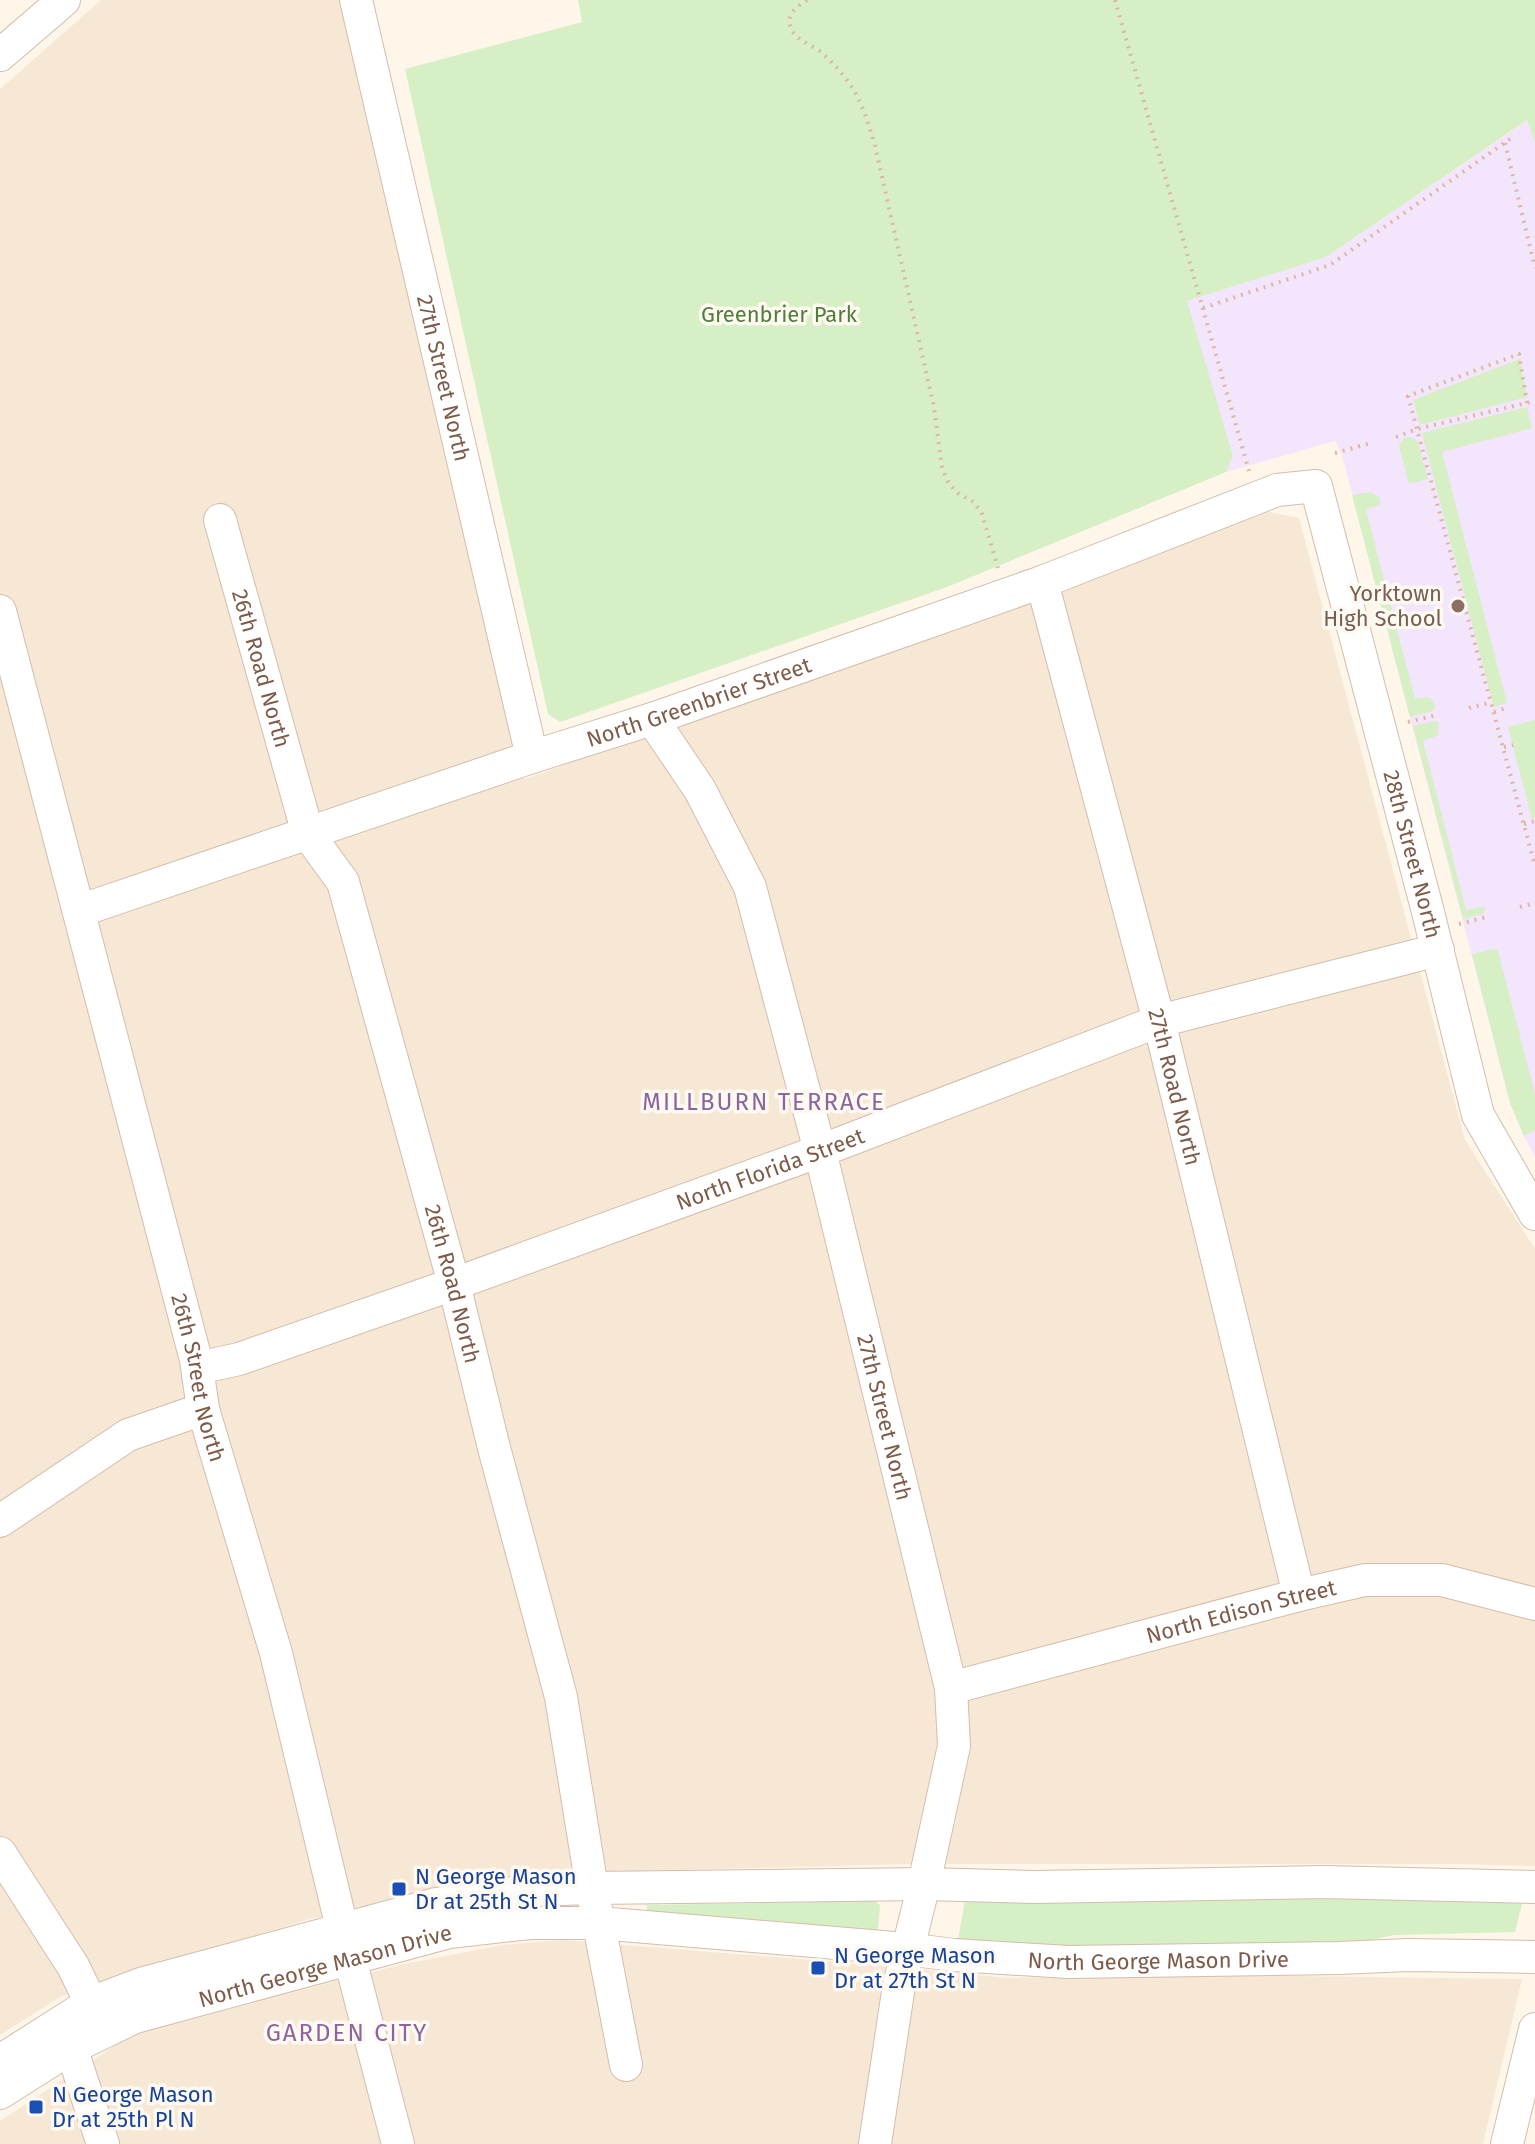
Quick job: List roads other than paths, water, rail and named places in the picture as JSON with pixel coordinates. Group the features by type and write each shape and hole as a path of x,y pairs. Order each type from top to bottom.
{"street":[{"path":"3,51 64,0"},
{"name":"27th Street North","path":"356,0 532,757"},
{"name":"North Greenbrier Street","path":"79,911 652,719 1042,582 1277,490 1316,486"},
{"name":"28th Street North","path":"1316,486 1438,950 1478,1115 1535,1214"},
{"name":"26th Road North","path":"220,520 308,834 343,882 454,1284 494,1448 561,1697 592,1888 626,2065"},
{"name":"27th Road North","path":"1042,582 1159,1021 1299,1595"},
{"name":"26th Street North","path":"0,611 198,1368 203,1409 276,1653 398,2144"},
{"name":"27th Street North","path":"652,719 700,790 750,887 820,1151 951,1688 954,1746 924,1884 906,1949 875,2144"},
{"name":"North Florida Street","path":"198,1368 239,1359 454,1284 820,1151 1159,1021 1438,950"},
{"path":"0,1521 128,1435 203,1409"},
{"name":"North Edison Street","path":"951,1688 1365,1580 1442,1580 1535,1604"},
{"path":"0,1853 73,1966 91,2003"},
{"name":"North George Mason Drive","path":"0,2061 346,1944 436,1904 533,1890 1323,1882 1535,1887"},
{"name":"North George Mason Drive","path":"0,2093 64,2037 91,2003 141,1984 295,1943 346,1944 530,1923 599,1923 954,1955 1068,1962 1408,1955 1535,1957"},
{"path":"1507,2144 1535,2029"},
{"path":"64,2037 103,2144"}],"place":[{"name":"Yorktown High School","path":"1458,606"},
{"name":"N George Mason Dr at 25th St N","path":"399,1889"},
{"name":"N George Mason Dr at 27th St N","path":"818,1968"},
{"name":"N George Mason Dr at 25th Pl N","path":"36,2107"}],"district":[{"name":"MILLBURN TERRACE","path":"764,1102"},
{"name":"GARDEN CITY","path":"347,2033"}],"park label":[{"name":"Greenbrier Park","path":"779,314"}]}
